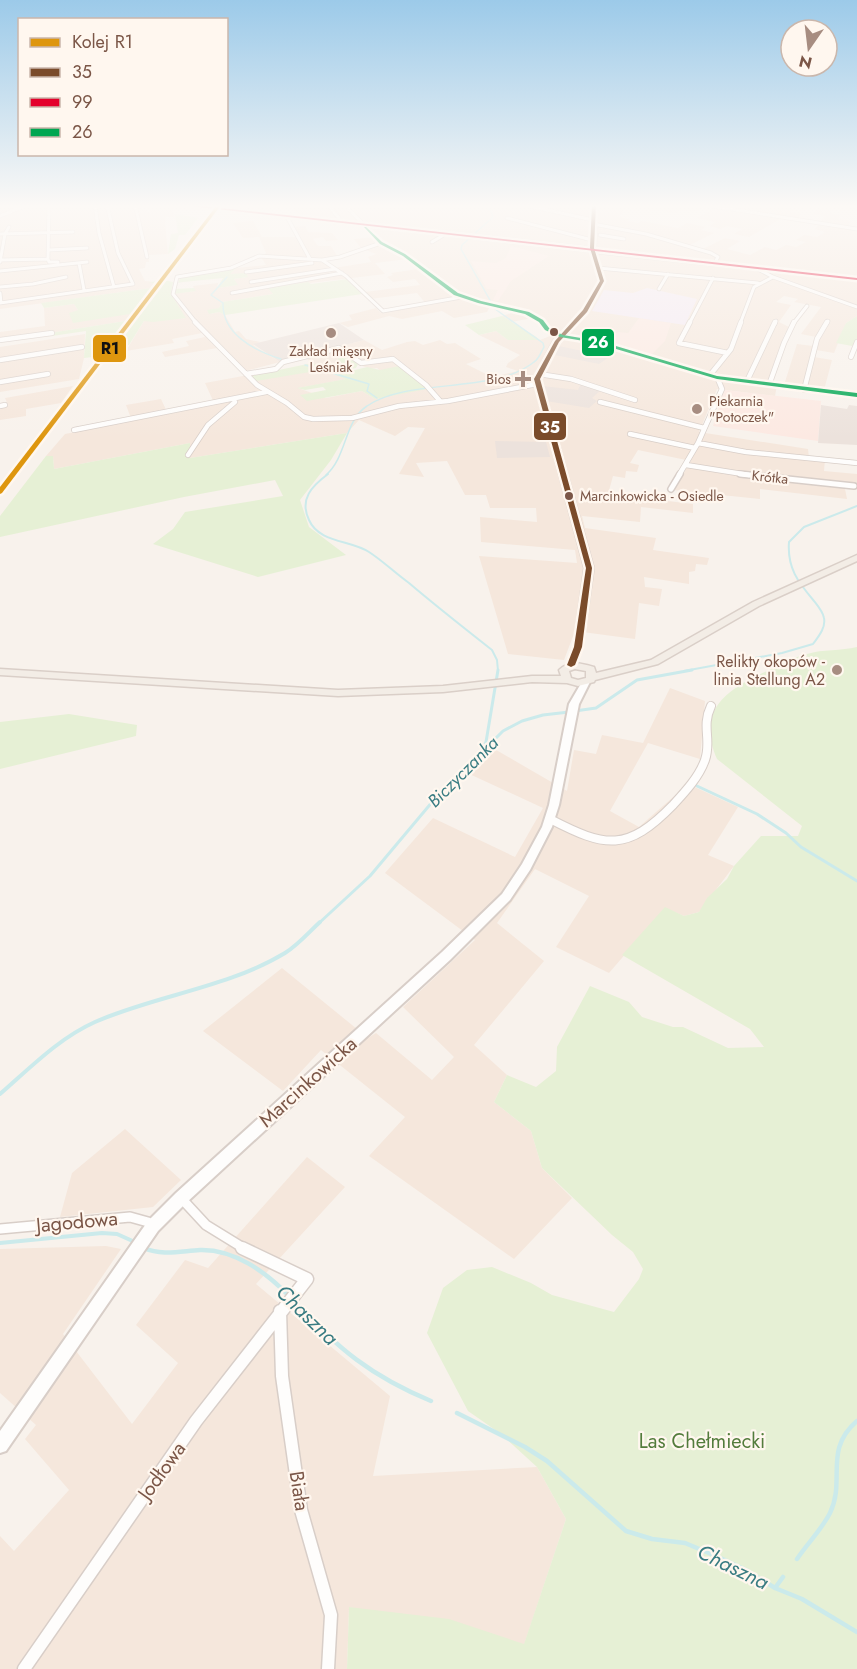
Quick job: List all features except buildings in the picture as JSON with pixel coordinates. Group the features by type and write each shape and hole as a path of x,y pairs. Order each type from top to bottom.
{"main road":[{"path":"0,672 282,691 370,694 476,686 568,674 617,671 667,656 788,588 857,558"},
{"path":"568,674 589,674"}],"street":[{"path":"0,287 38,283"},
{"path":"67,283 68,293"},
{"path":"83,283 84,290"},
{"path":"0,293 0,303 132,283"},
{"path":"175,283 172,290 174,297 246,374 266,393 287,403 304,417 313,419 361,417 399,406 537,384"},
{"path":"232,293 288,283"},
{"path":"352,283 382,311 464,297"},
{"path":"439,283 464,297 527,313 541,321 547,329 562,336 597,342 717,377 857,395"},
{"path":"568,674 578,647 589,568 537,384 539,374 562,336 585,311 601,283"},
{"path":"659,289 663,283"},
{"path":"710,283 679,343 728,354"},
{"path":"710,375 728,354 754,286 758,283"},
{"path":"787,283 857,307"},
{"path":"769,385 787,334 807,306"},
{"path":"747,381 776,321"},
{"path":"804,390 817,339 828,321"},
{"path":"0,340 52,333"},
{"path":"851,357 857,342"},
{"path":"0,360 82,347"},
{"path":"246,374 276,369 283,362 339,348 359,363 393,359 430,389 440,401"},
{"path":"0,382 48,374"},
{"path":"539,374 571,380 635,400"},
{"path":"671,489 696,446 722,389 717,377"},
{"path":"74,430 266,393"},
{"path":"188,455 205,427 222,411 242,398"},
{"path":"600,402 704,428"},
{"name":"Krótka","path":"630,434 746,453 857,464"},
{"name":"Krótka","path":"686,465 753,476 854,486"},
{"path":"578,647 589,674"},
{"name":"Marcinkowicka","path":"0,1445 149,1232 181,1198 446,956 506,897 526,867 550,819 574,704 568,674"},
{"name":"Marcinkowicka","path":"574,704 589,674"},
{"path":"550,819 592,840 612,841 630,838 662,818 693,781 705,759 707,746 703,727 711,706"},
{"name":"Jodłowa","path":"24,1669 109,1544 284,1306 307,1279 213,1232 192,1215 181,1198"},
{"name":"Jagodowa","path":"0,1229 130,1217 148,1222 149,1232"},
{"name":"Biała","path":"284,1306 282,1376 301,1510 331,1615 328,1669"}],"shaded area":[{"path":"0,283 155,283 151,288 0,309"},
{"path":"218,283 217,288 237,285 236,283 311,283 269,288 273,294 222,302 219,308 210,314 219,312 225,315 235,332 239,331 246,339 260,342 253,345 280,362 245,371 223,347 165,357 162,352 189,346 186,341 205,337 202,333 172,339 174,343 126,351 144,321 185,318 171,294 195,291 193,286"},
{"path":"418,283 857,283 857,316 846,323 834,353 816,350 814,357 832,360 824,390 784,385 797,344 813,346 816,337 801,334 821,307 794,302 798,299 784,296 776,302 791,305 779,322 789,327 784,335 769,382 777,385 775,396 717,389 699,432 808,449 809,458 825,459 824,471 857,474 857,486 844,484 847,499 760,489 760,499 673,490 691,461 638,450 630,463 639,465 637,472 626,471 625,478 613,476 608,494 693,504 693,513 641,507 640,522 582,516 585,528 656,538 653,550 709,558 707,565 696,564 695,571 689,572 689,584 644,577 645,587 662,589 659,606 639,603 635,639 575,631 564,660 508,654 479,556 577,563 575,550 481,542 480,517 537,522 536,508 490,508 486,495 465,495 447,461 416,463 424,477 399,474 425,428 408,427 395,436 359,420 347,433 190,458 190,443 54,469 53,456 46,456 65,434 132,421 126,405 161,399 168,414 215,405 205,383 243,376 322,370 348,379 298,388 326,398 362,391 375,399 397,394 396,384 377,368 370,369 358,364 348,356 338,359 341,363 325,367 312,363 303,356 364,340 382,350 415,341 423,345 440,340 447,344 455,343 481,359 466,364 492,377 518,371 506,367 520,355 479,335 496,331 508,340 540,340 555,334 533,318 511,322 502,316 518,311 490,306 487,312 454,318 442,311 402,319 389,316 348,327 339,323 352,320 349,315 376,308 381,313 427,305 417,293 370,299 365,292 420,285"},
{"path":"484,283 510,283 498,301 493,300 498,290 487,289"},
{"path":"647,288 697,299 685,325 592,311 604,290 633,293"},
{"path":"74,304 78,310 131,314 125,321 0,341 0,332 45,326 44,308"},
{"path":"639,318 671,323 665,341 650,356 596,341 619,332 628,333"},
{"path":"339,323 364,340 280,362 253,344"},
{"path":"85,334 84,358 79,379 0,392 0,347"},
{"path":"559,346 592,353 603,346 618,351 599,364 555,355"},
{"path":"581,383 601,390 592,398 597,401 589,408 546,401 542,386 578,390"},
{"path":"73,386 61,403 26,409 26,416 0,420 0,407 8,405 5,398"},
{"path":"724,390 821,401 818,441 713,426"},
{"path":"821,405 847,409 849,405 857,406 857,445 818,443"},
{"path":"495,441 546,442 550,457 497,458"},
{"path":"670,688 705,701 700,759 648,743 610,811 639,827 688,784 738,807 708,855 734,866 699,912 684,916 665,908 609,973 556,947 589,896 535,869 497,923 544,961 474,1045 507,1075 494,1102 531,1131 542,1168 572,1198 514,1259 369,1156 405,1117 321,1050 283,1091 203,1031 282,968 368,1038 376,1033 432,1080 454,1057 403,1007 475,940 385,873 433,818 515,857 543,808 465,772 491,747 567,791 574,750 596,754 602,735 643,743"},
{"path":"125,1129 181,1180 153,1207 60,1217 72,1173"},
{"path":"307,1157 345,1187 256,1284 390,1396 373,1476 537,1467 566,1519 524,1645 349,1607 347,1669 0,1669 0,1536 14,1551 69,1490 25,1439 36,1425 0,1393 0,1249 106,1246 121,1249 63,1334 132,1424 178,1363 136,1325 185,1260 208,1268"}],"green space":[{"path":"148,283 159,283 102,356 84,358 86,331 52,336 50,333 125,321 130,314 73,323 69,313 78,310 74,304 44,308 41,303 151,288 155,283"},
{"path":"161,283 173,283 171,294 186,318 144,321 129,345 114,345"},
{"path":"220,283 237,283 238,285 217,288"},
{"path":"302,283 352,283 362,294 225,315 219,312 209,314 207,310 219,308 222,302 273,294 268,288"},
{"path":"194,288 196,291 174,294 176,289"},
{"path":"502,316 540,340 508,340 496,331 479,335 465,325"},
{"path":"857,316 857,340 852,346 836,343 846,323"},
{"path":"348,356 358,364 356,368 350,369 351,371 367,367 380,370 399,366 427,389 375,399 362,391 307,401 300,395 326,390 323,387 305,390 297,388 346,379 322,370 256,381 250,376 312,363 325,367 341,363 337,359"},
{"path":"347,433 331,460 300,500 309,527 346,555 258,577 153,544 173,529 185,512 283,496 275,480 184,497 0,537 0,516 46,456 53,456 54,469 190,443 190,458"},
{"name":"Las Chełmiecki","path":"857,647 857,1669 347,1669 349,1607 449,1619 524,1644 566,1519 537,1467 501,1434 468,1411 427,1333 443,1288 467,1270 492,1267 531,1283 552,1295 614,1312 639,1279 643,1269 633,1252 542,1168 531,1131 494,1102 507,1075 536,1087 556,1071 557,1047 590,986 629,1002 642,1017 673,1027 683,1027 728,1048 764,1047 750,1029 622,955 665,907 684,916 699,912 707,898 727,879 734,866 761,836 798,836 802,826 717,759 711,742 710,727 719,703 740,685 792,659 813,652"},
{"path":"69,714 137,725 136,736 0,769 0,722"}],"waterway":[{"path":"222,283 211,295 223,303 224,314 234,332 251,346 281,359"},
{"path":"326,475 338,459 354,421 367,406 385,397 405,392 497,379 517,372 537,359 544,347 543,343 495,309 480,283"},
{"path":"305,365 369,384 367,391 377,398"},
{"path":"328,474 312,488 306,499 306,512 314,527 328,537 362,548 379,559 492,650 497,660 498,670"},
{"name":"Biczyczanka","path":"684,671 782,653 813,644 823,629 824,618 795,574 790,560 789,542 804,527 857,506"},
{"path":"483,747 486,742 498,670"},
{"name":"Biczyczanka","path":"575,711 596,708 637,680 692,670"},
{"name":"Biczyczanka","path":"318,924 370,876 433,801 503,731 522,721 543,715 569,712"},
{"path":"697,786 757,814 786,833 801,847 857,881"},
{"name":"Biczyczanka","path":"0,1094 45,1054 69,1036 95,1022 240,975 263,965 290,950 320,922"},
{"name":"Chaszna","path":"0,1243 102,1233 117,1234 137,1243"},
{"name":"Chaszna","path":"142,1247 146,1248"},
{"name":"Chaszna","path":"146,1248 165,1252 200,1250 225,1253 260,1271 289,1296"},
{"name":"Chaszna","path":"294,1301 356,1360 390,1382 431,1401"},
{"name":"Chaszna","path":"457,1413 525,1447 547,1461 626,1531 652,1539 685,1543 746,1570 775,1588"},
{"path":"797,1559 830,1513 836,1489 841,1443 857,1421"},
{"path":"775,1588 783,1577"},
{"name":"Chaszna","path":"775,1588 802,1599 857,1632"}],"rail line":[{"name":"R1","path":"0,492 160,283"}],"transit line":[{"name":"26","path":"441,283 456,294 527,313 541,321 547,329 562,336 597,342 717,377 857,395"},
{"name":"35","path":"571,665 578,647 589,568 537,379 557,341 585,311 601,283"}],"place":[{"name":"Zakład mięsny Leśniak","path":"331,333"},
{"name":"Bios","path":"523,379"},
{"name":"Piekarnia \"Potoczek\"","path":"697,409"},
{"name":"Marcinkowicka - Osiedle","path":"569,496"},
{"name":"Relikty okopów - linia Stellung A2","path":"837,670"}]}
